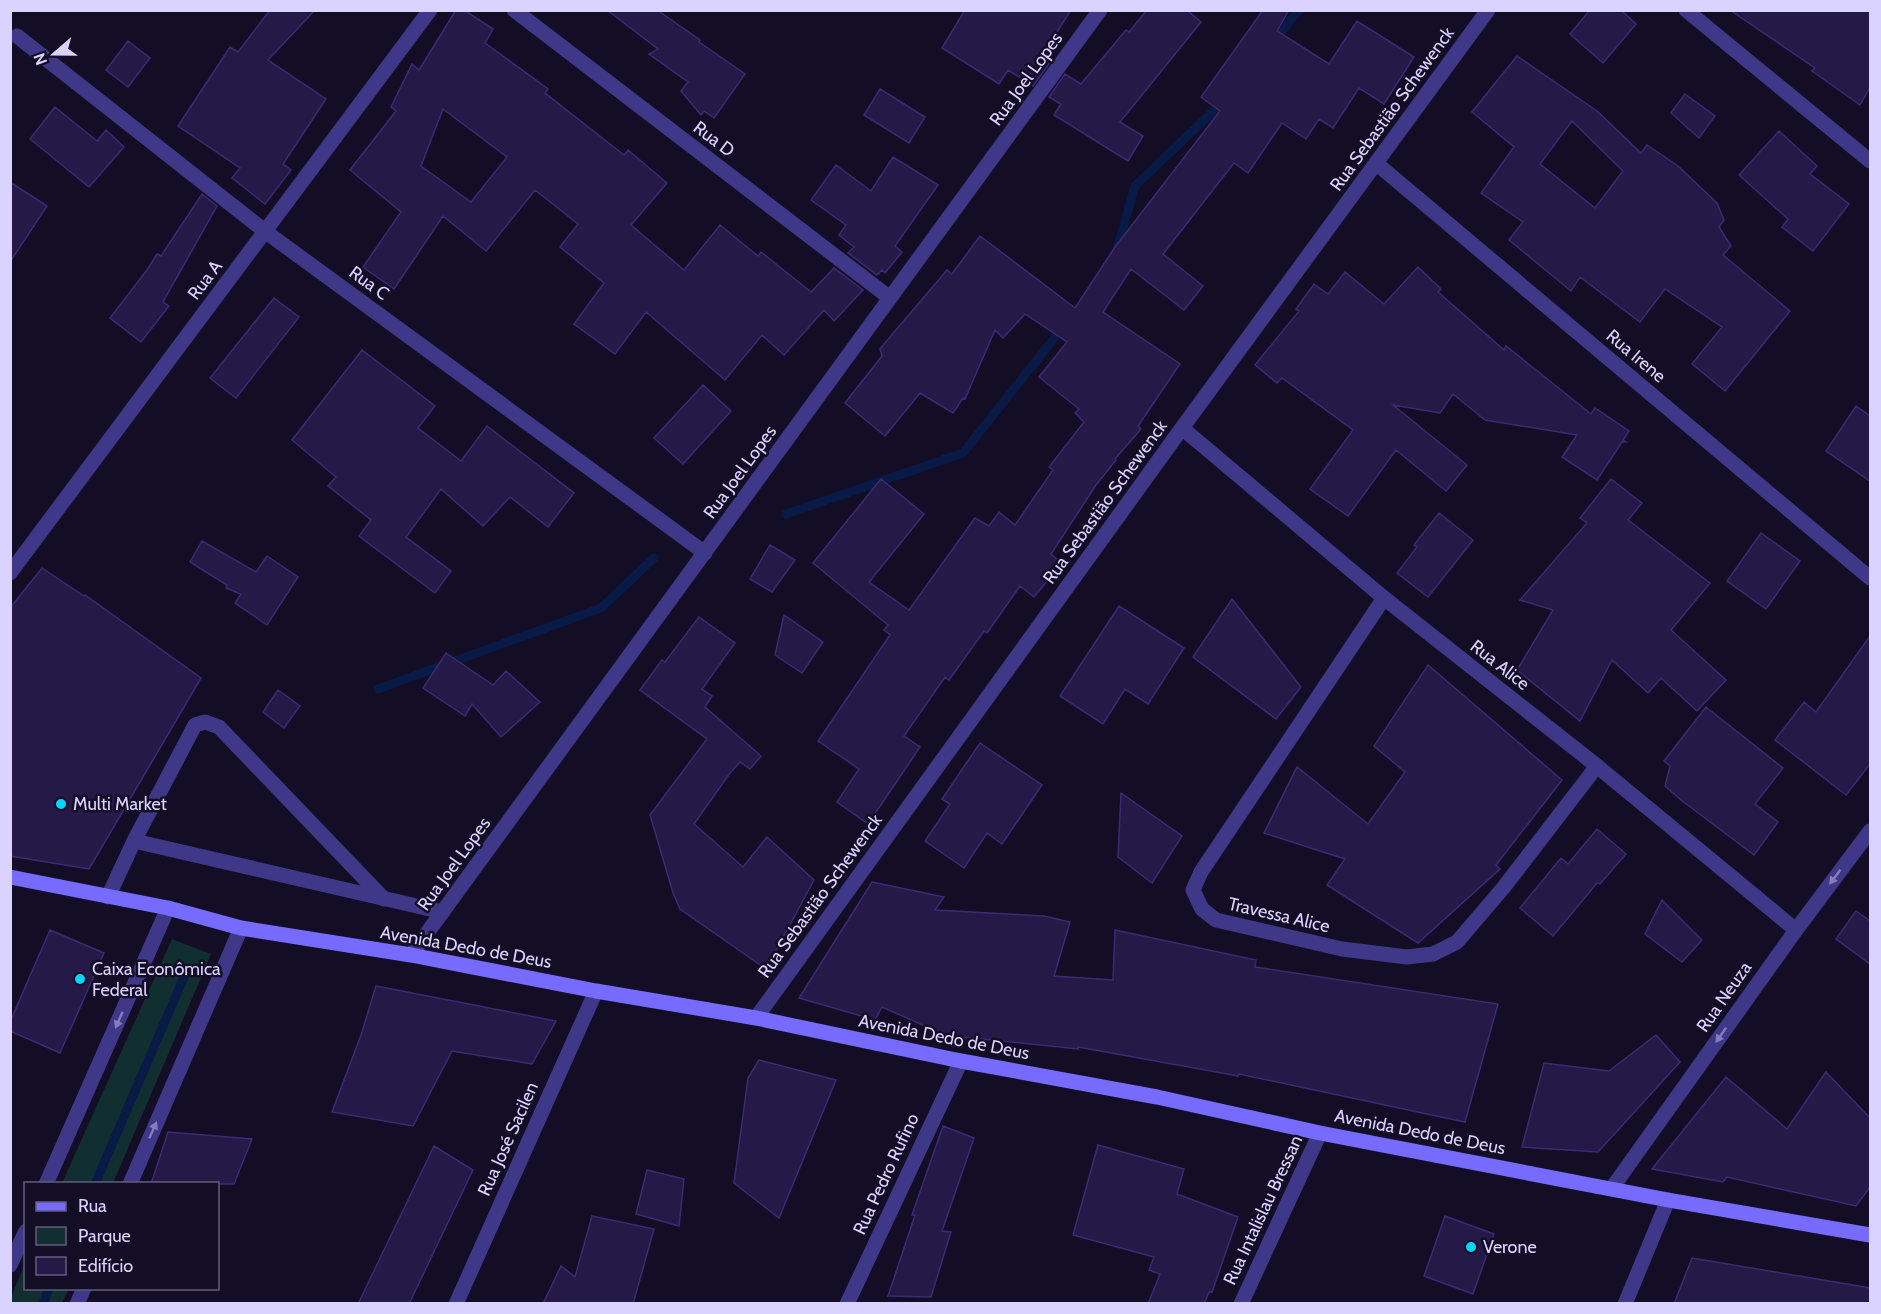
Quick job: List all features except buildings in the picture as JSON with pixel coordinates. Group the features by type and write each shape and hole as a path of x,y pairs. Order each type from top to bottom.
{"main road":[{"name":"Avenida Dedo de Deus","path":"10,877 168,908 241,928 411,955 597,991 756,1018 961,1061 1157,1097 1320,1133 1668,1200 1870,1235"}],"street":[{"name":"Rua A","path":"10,573 430,10"},
{"name":"Rua D","path":"514,10 890,298"},
{"name":"Rua Joel Lopes","path":"411,955 1100,10"},
{"name":"Rua Sebastião Schewenck","path":"756,1018 1182,428 1488,10"},
{"path":"1686,10 1870,161"},
{"name":"Rua C","path":"16,36 266,232 705,554"},
{"name":"Rua Irene","path":"1377,164 1870,578"},
{"name":"Rua Alice","path":"1182,428 1384,598 1597,766 1796,930"},
{"name":"Travessa Alice","path":"1384,598 1201,872 1193,890 1202,909 1209,915 1216,920 1342,949 1407,957 1433,954 1457,942 1504,887 1597,766"},
{"path":"108,897 134,841 195,725 206,722 219,728 384,899"},
{"name":"Rua Neuza","path":"1612,1188 1796,930 1870,831"},
{"path":"134,841 443,912"},
{"path":"47,1182 168,908"},
{"path":"131,1182 241,928"},
{"name":"Rua José Sacilen","path":"456,1304 597,991"},
{"name":"Rua Pedro Rufino","path":"847,1304 961,1061"},
{"name":"Rua Intalislau Bressan","path":"1241,1304 1320,1133"},
{"path":"1625,1304 1668,1200"},
{"path":"10,1264 24,1235"},
{"path":"77,1304 83,1290"}],"green space":[{"path":"172,939 211,954 113,1182 62,1182"},
{"path":"24,1266 24,1290 68,1290 62,1303 11,1303 11,1297"}],"waterway":[{"path":"1273,42 1299,10"},
{"path":"1117,250 1135,186 1224,101"},
{"path":"786,514 963,453 1063,327"},
{"path":"378,689 601,608 654,558"},
{"path":"96,1182 187,970"},
{"path":"43,1304 48,1290"}],"place":[{"name":"Multi Market","path":"61,804"},
{"name":"Caixa Econômica Federal","path":"80,979"},
{"name":"Verone","path":"1471,1247"}]}
